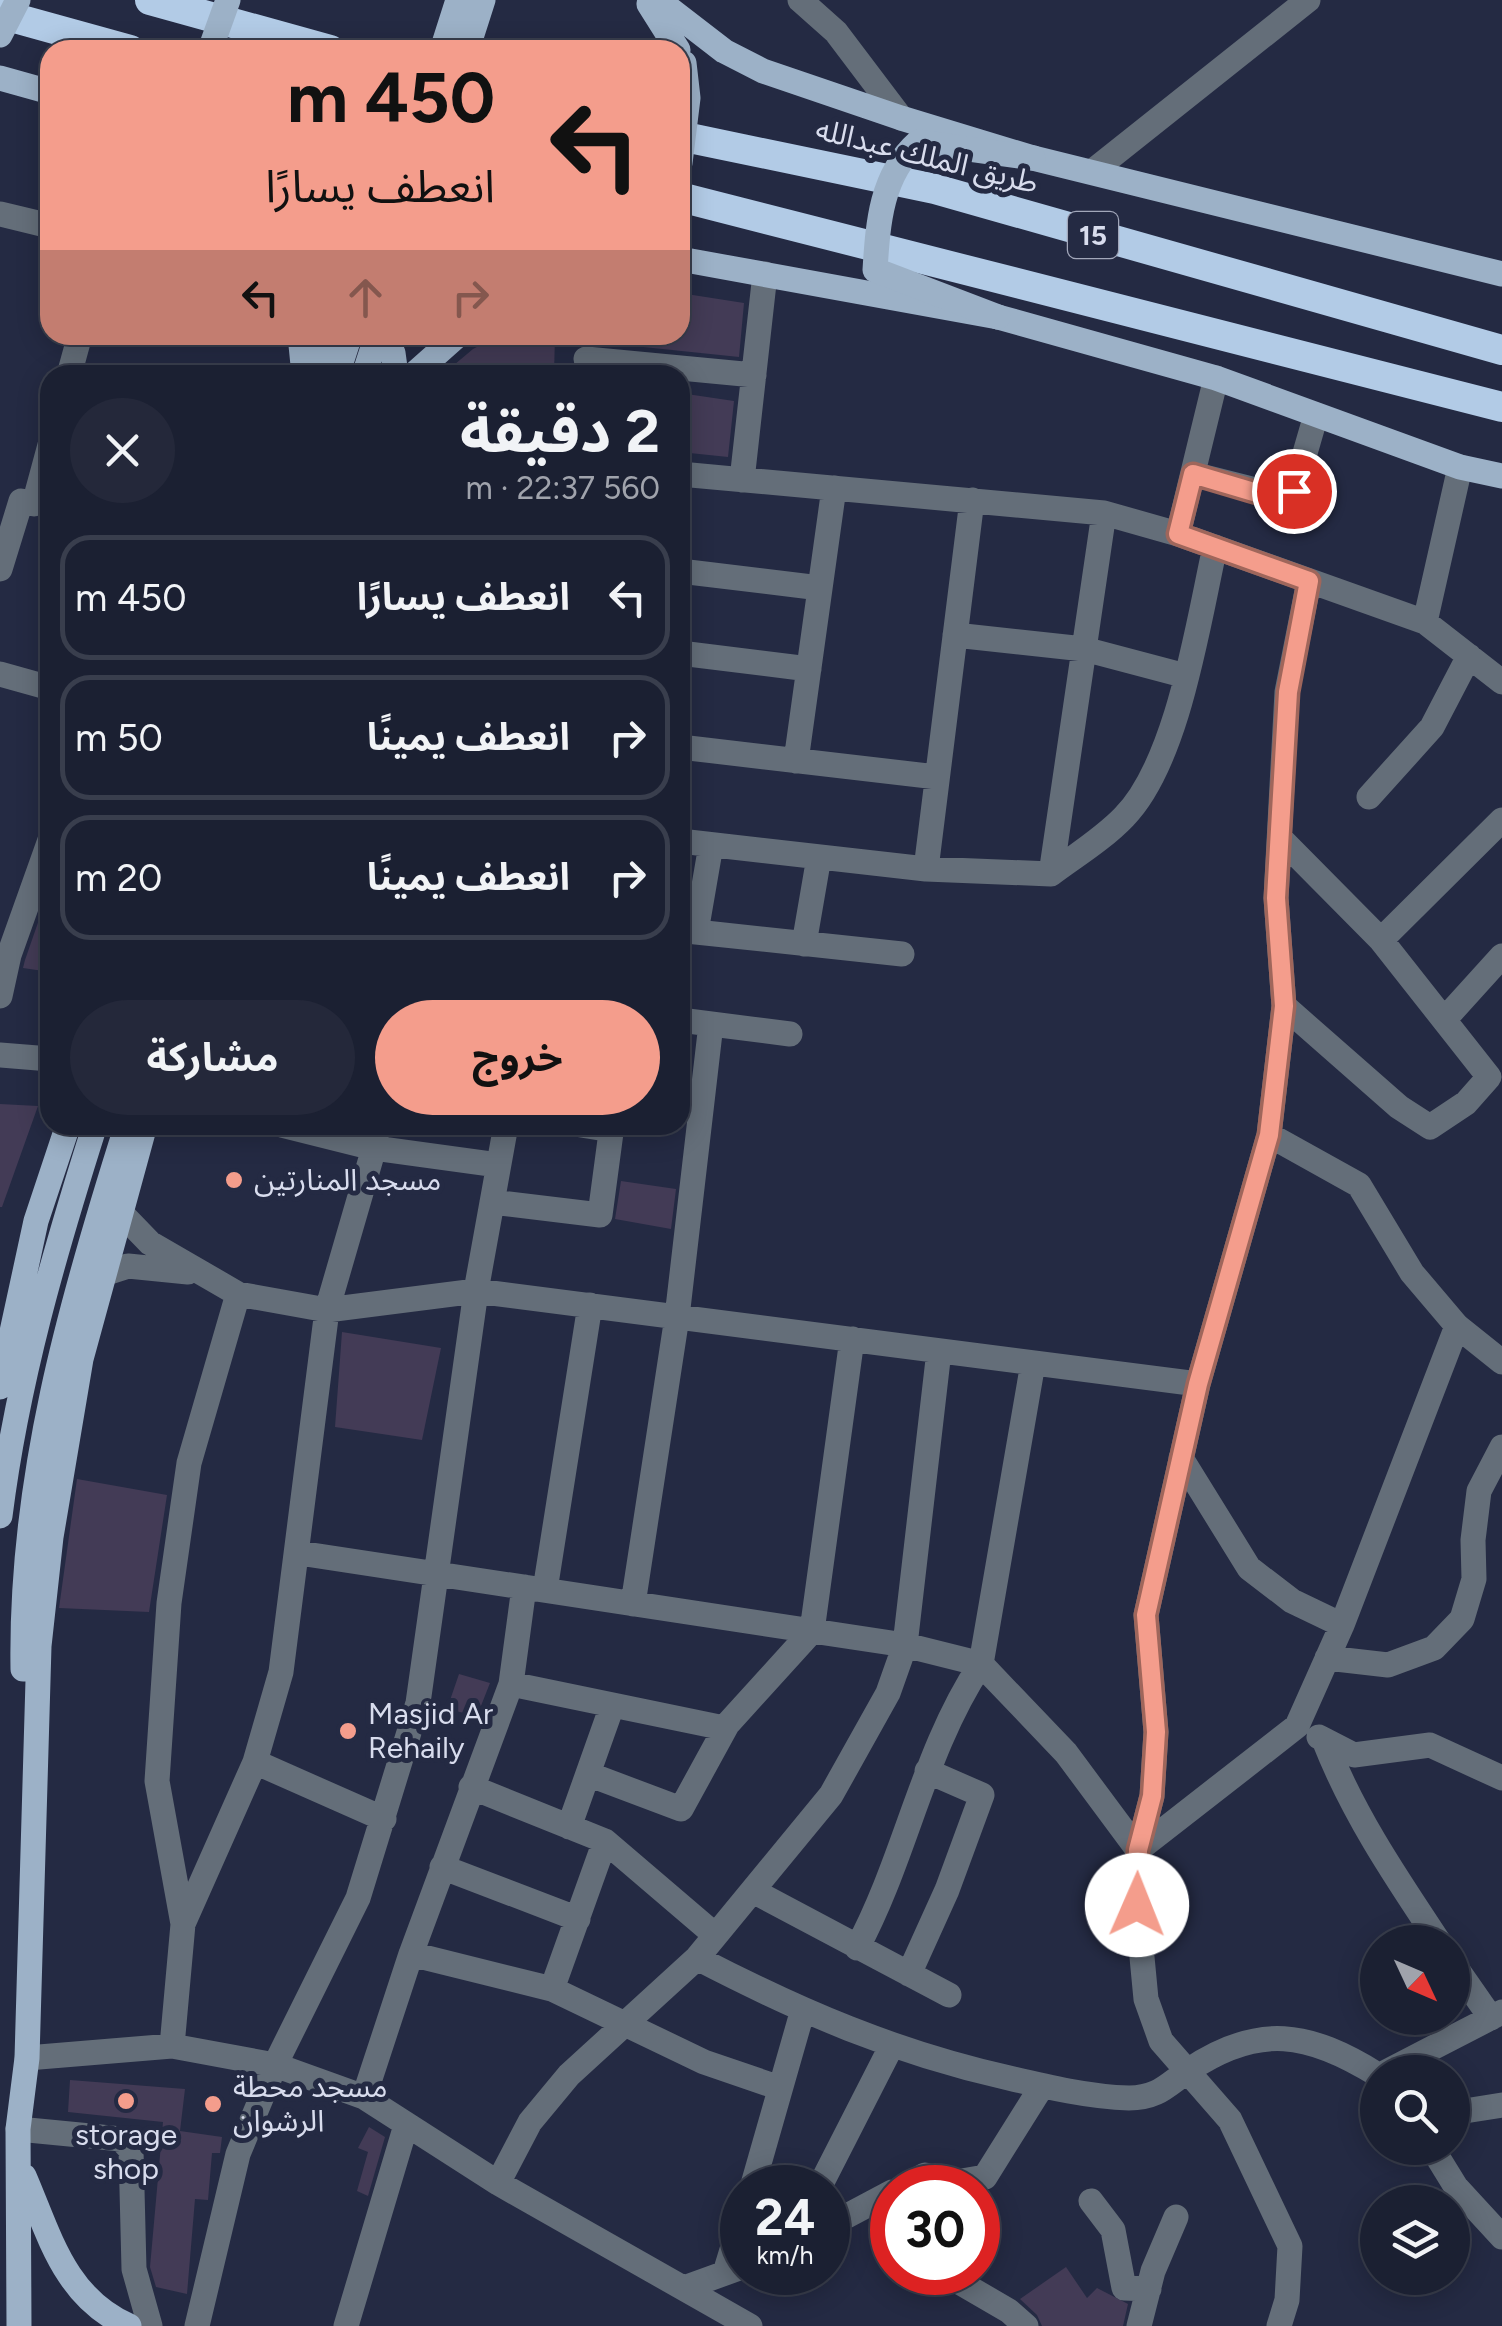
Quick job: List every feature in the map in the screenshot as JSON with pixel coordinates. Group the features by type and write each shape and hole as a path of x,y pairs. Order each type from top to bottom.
{"highway":[{"path":"150,0 294,40"},
{"path":"0,14 94,40"},
{"name":"طريق الملك عبدالله","path":"690,138 935,190 1502,350"},
{"name":"15","path":"690,201 1502,407"}],"main road":[{"path":"0,36 18,0"},
{"path":"214,40 228,0"},
{"path":"445,40 458,0"},
{"path":"470,40 483,0"},
{"path":"646,0 670,40"},
{"path":"658,0 724,51 763,71 1033,158"},
{"path":"0,78 40,89"},
{"path":"998,317 876,270 878,223 896,162 918,142 1094,171 1502,274"},
{"path":"690,261 998,317 1216,378 1460,468 1502,476"},
{"path":"424,365 447,345"},
{"path":"0,1387 36,1222 65,1135"},
{"path":"0,1516 18,1402 47,1277 93,1135"},
{"path":"34,1738 23,1676 21,1614 36,1466 77,1281 123,1135"},
{"path":"0,2323 16,2326 18,2129 27,2058 34,1738 51,1537 80,1359 100,1275 142,1135"},
{"path":"18,2164 60,2266 90,2304 128,2326"}],"street":[{"path":"800,0 836,32 900,118"},
{"path":"1094,171 1308,0"},
{"path":"0,214 40,224"},
{"path":"742,480 765,274"},
{"path":"586,356 666,365"},
{"path":"690,368 754,375"},
{"path":"1178,534 1216,378"},
{"path":"1193,474 1287,498 1294,491 1316,415"},
{"path":"1425,622 1460,468"},
{"path":"0,568 40,469"},
{"path":"690,475 1104,513 1178,534 1425,622 1502,682"},
{"path":"796,761 834,488"},
{"path":"926,869 972,500"},
{"path":"1051,874 1104,513"},
{"path":"690,842 926,869 1051,874 1126,816 1159,764 1186,676 1215,547"},
{"path":"690,572 820,588"},
{"path":"1280,2326 1287,2300 1290,2246 1230,2120 1161,2040 1146,1999 1137,1905 1138,1850 1152,1796 1156,1732 1146,1615 1198,1384 1269,1135 1284,1006 1276,898 1288,692 1309,581"},
{"path":"955,635 1084,649 1186,676"},
{"path":"690,654 808,669"},
{"path":"1369,797 1432,727 1469,656"},
{"path":"0,674 40,685"},
{"path":"690,748 937,778"},
{"path":"1381,940 1502,820"},
{"path":"1281,839 1381,940 1496,1079 1430,1126 1399,1107 1284,1006"},
{"path":"690,924 711,845"},
{"path":"804,944 819,857"},
{"path":"0,996 4,954 40,865"},
{"path":"690,931 902,954"},
{"path":"1444,1020 1502,956"},
{"path":"690,1021 790,1034"},
{"path":"633,1604 677,1317 712,1024"},
{"path":"0,1055 40,1058"},
{"path":"197,2326 238,2154 275,2065 358,1898 418,1703 476,1291 504,1135"},
{"path":"492,1202 600,1215 611,1135"},
{"path":"1269,1135 1359,1185 1412,1274 1457,1326 1502,1362"},
{"path":"184,1924 255,1762 281,1672 327,1310 376,1136 498,1165"},
{"path":"120,1212 150,1243 238,1294 327,1310 476,1291 1198,1384"},
{"path":"100,1275 128,1266 197,1273"},
{"path":"172,2046 184,1924 158,1782 169,1604 189,1463 238,1294"},
{"path":"364,2097 411,1954 511,1684 534,1589 590,1306"},
{"path":"1138,1850 1297,1726 1342,1625 1457,1326"},
{"path":"588,1774 682,1809 727,1725 812,1631 852,1340"},
{"path":"498,2182 530,2122 570,2074 697,1958 831,1796 888,1693 905,1645 939,1351"},
{"path":"856,1948 881,1902 927,1771 958,1698 981,1664 1033,1363"},
{"path":"1327,1658 1388,1666 1434,1648 1462,1618 1474,1579 1473,1540 1479,1491 1502,1448"},
{"path":"1181,1458 1249,1568 1292,1600 1342,1625"},
{"path":"299,1553 905,1645 981,1664 1066,1753 1138,1850"},
{"path":"511,1684 727,1725"},
{"path":"569,1826 612,1706"},
{"path":"1297,1726 1354,1755 1430,1745 1502,1778"},
{"path":"1324,1740 1345,1795 1428,1925"},
{"path":"255,1762 384,1819"},
{"path":"909,1974 948,1890 982,1796 927,1771"},
{"path":"471,1787 605,1841 715,1935"},
{"path":"552,1989 605,1841"},
{"path":"442,1867 578,1919"},
{"path":"752,1891 949,1995"},
{"path":"411,1954 552,1989 704,2062 780,2088"},
{"path":"697,1958 802,2013 891,2047 1042,2086 1128,2098 1158,2096 1188,2071 1235,2044 1284,2036 1336,2050 1360,2065"},
{"path":"1419,2055 1496,2015 1470,1984"},
{"path":"758,2165 802,2013"},
{"path":"27,2058 172,2046 275,2065 364,2097 498,2182 750,2326"},
{"path":"831,2165 891,2047"},
{"path":"993,2165 1042,2086"},
{"path":"1470,2110 1502,2105"},
{"path":"346,2326 406,2125"},
{"path":"18,2129 127,2143 131,2150 134,2269 150,2326"},
{"path":"1442,2165 1456,2187 1502,2237"},
{"path":"1090,2200 1113,2230 1124,2288 1148,2289"},
{"path":"1139,2326 1148,2289 1176,2217"},
{"path":"684,2288 720,2275"},
{"path":"974,2295 1011,2321"}],"building":[{"path":"690,295 744,303 739,357 624,345 690,345"},
{"path":"480,345 555,345 554,365 454,365"},
{"path":"690,394 734,401 728,457 690,453"},
{"path":"40,917 40,971 23,968"},
{"path":"0,1104 38,1106 2,1207 0,1207"},
{"path":"621,1181 676,1189 671,1229 615,1219"},
{"path":"342,1332 441,1348 422,1440 335,1427"},
{"path":"77,1479 167,1495 149,1612 59,1608"},
{"path":"459,1674 490,1683 477,1716 447,1709"},
{"path":"70,2080 185,2089 180,2131 222,2137 220,2153 212,2153 208,2200 195,2199 187,2294 156,2287 150,2267 163,2122 68,2112"},
{"path":"369,2127 385,2137 368,2196 357,2191 368,2152 358,2148"},
{"path":"1066,2267 1087,2298 1097,2288 1128,2304 1123,2326 1042,2326 1037,2315 1020,2299"}],"place":[{"name":"مسجد المنارتين","path":"234,1180"},
{"name":"Masjid Ar Rehaily","path":"348,1731"},
{"name":"storage shop","path":"126,2101"},
{"name":"مسجد محطة الرشوان","path":"213,2104"}],"route":[{"path":"1137,1905 1138,1850 1152,1796 1156,1732 1146,1615 1198,1384 1269,1135 1284,1006 1276,898 1288,692 1309,581 1178,534 1193,474 1274,498 1287,498 1294,491"}]}
